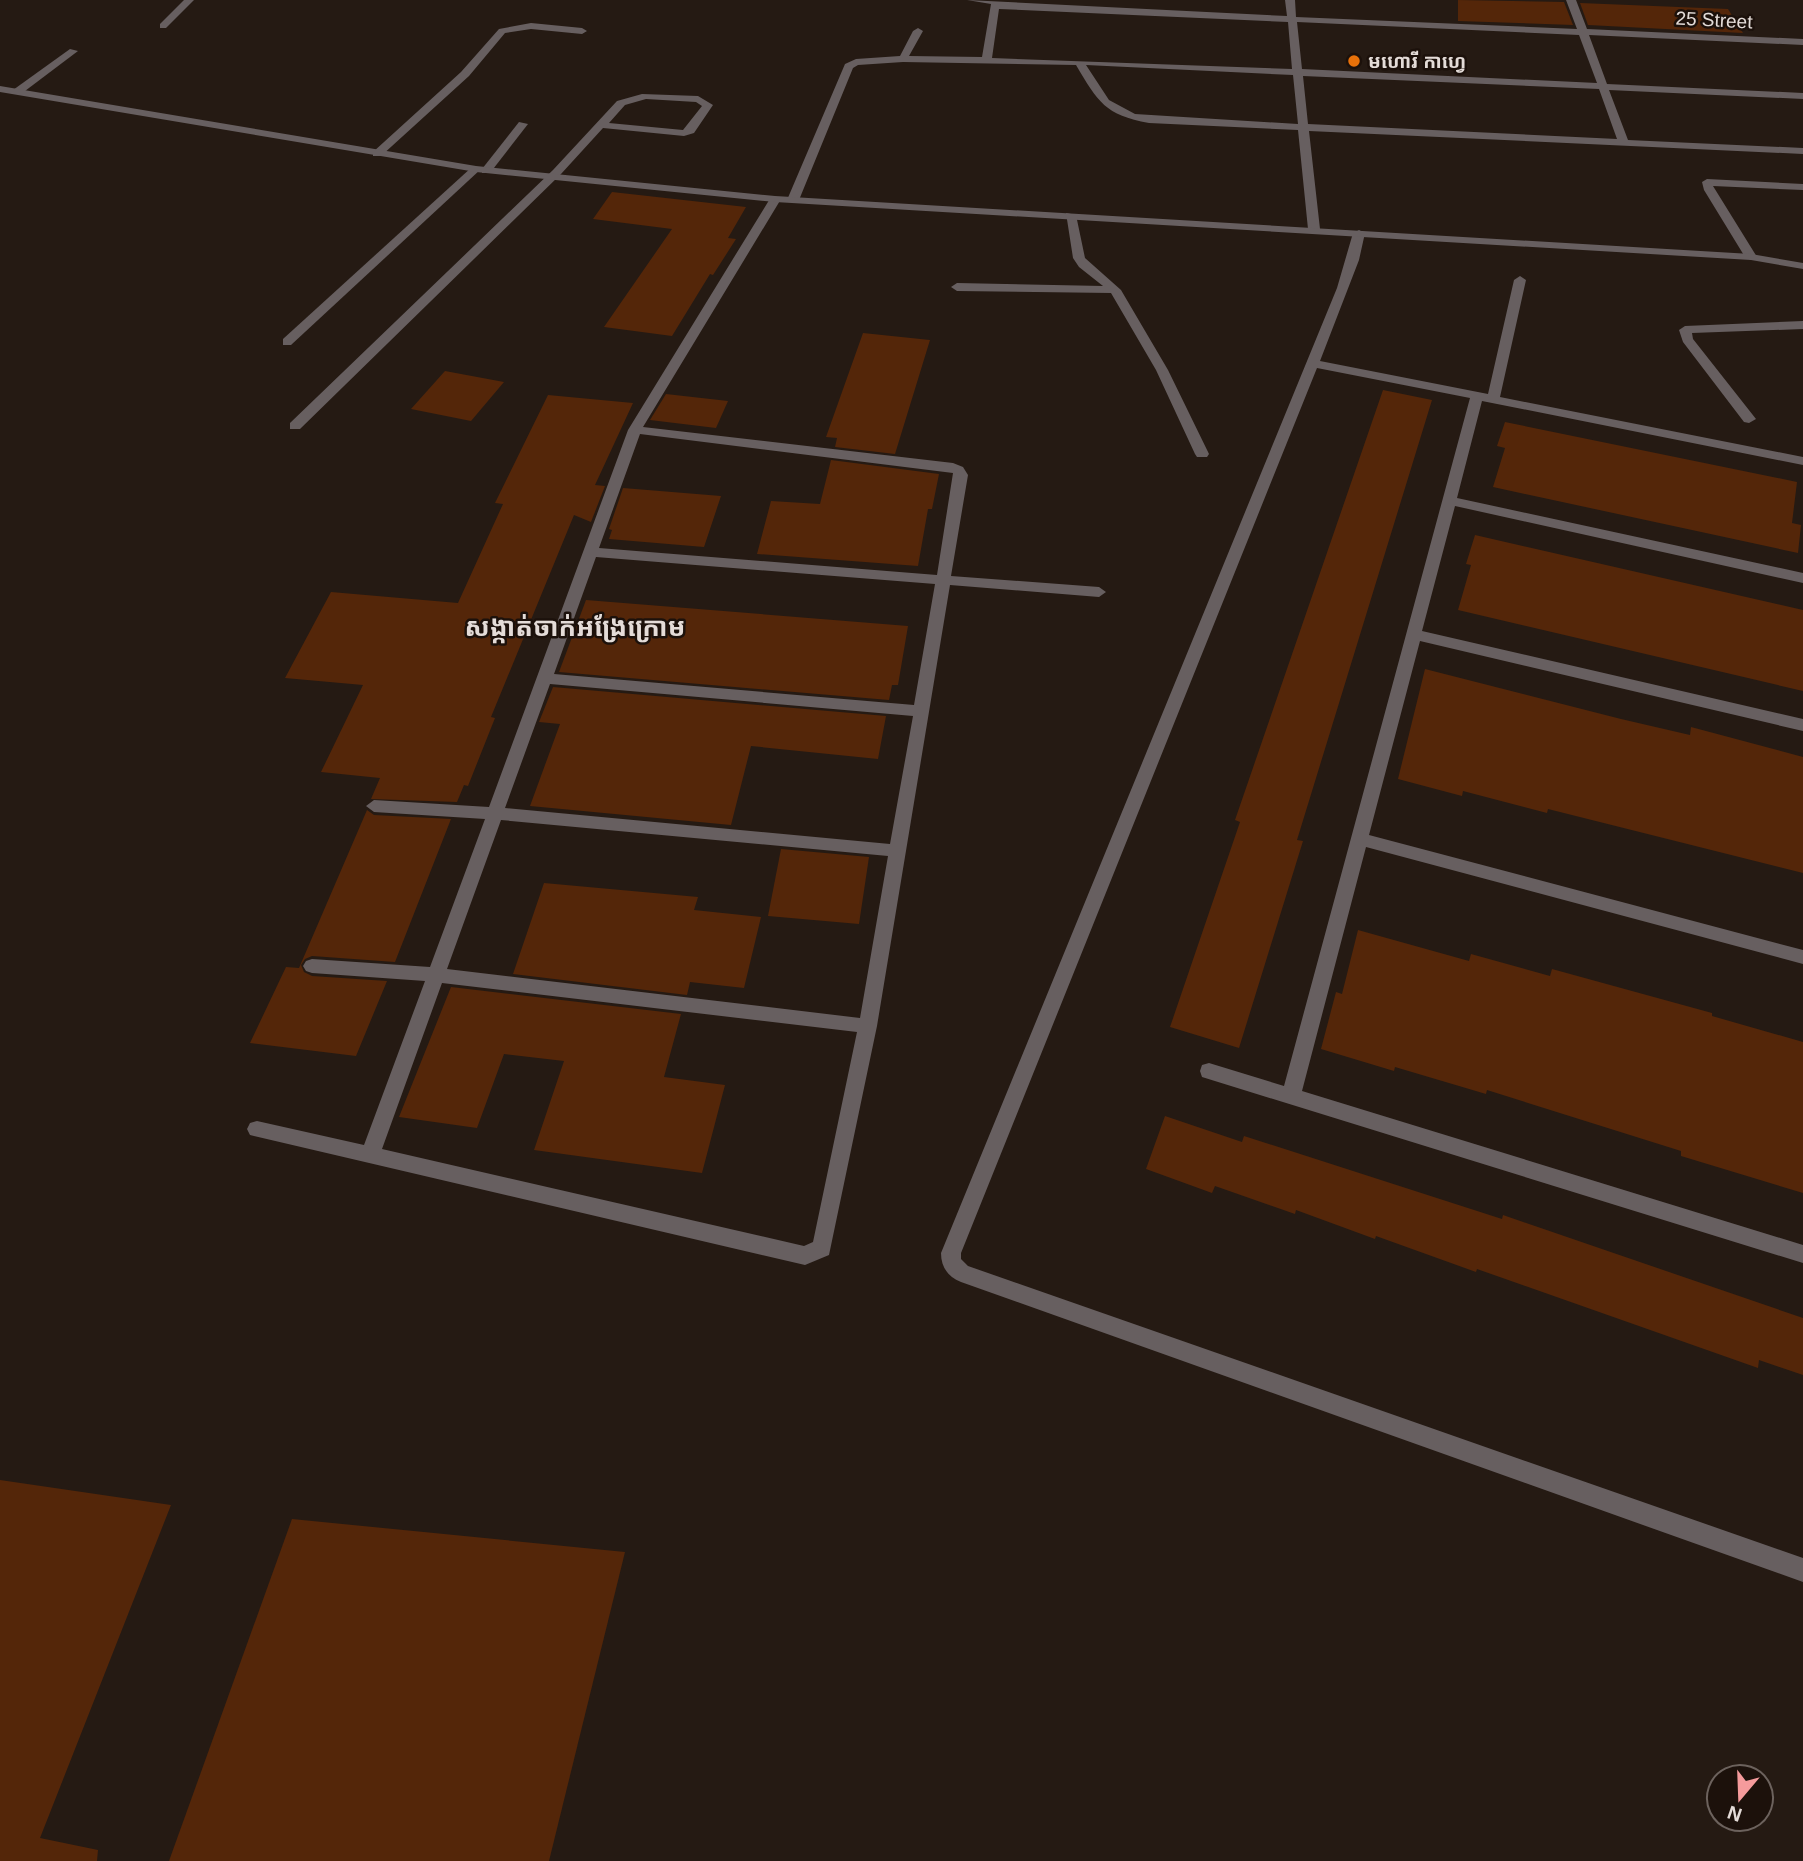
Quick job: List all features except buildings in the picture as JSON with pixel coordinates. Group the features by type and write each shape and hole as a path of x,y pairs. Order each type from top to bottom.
{"street":[{"path":"163,26 189,0"},
{"name":"25 Street","path":"972,0 1292,19 1803,42"},
{"path":"1290,0 1314,229"},
{"path":"1571,0 1624,144"},
{"path":"987,60 995,2"},
{"path":"377,154 466,74 502,31 510,27 524,27 582,32"},
{"path":"903,59 918,31"},
{"path":"17,92 73,51"},
{"path":"793,200 849,66 856,62 903,59 1079,62 1803,96"},
{"path":"1079,62 1108,107 1124,116 1303,128 1803,151"},
{"path":"0,89 377,154 549,178 775,199 1751,257 1803,266"},
{"path":"295,426 626,99 646,96 698,99 708,105 690,131 684,133 601,125"},
{"path":"287,342 481,170 523,124"},
{"path":"1751,257 1709,190 1707,182 1803,187"},
{"path":"371,1154 635,430 775,199"},
{"path":"1070,215 1079,258 1083,265 1115,290 1162,370 1202,454"},
{"path":"1359,233 1353,260 951,1253 951,1262 961,1273 1803,1570"},
{"path":"1291,1096 1449,501 1485,398 1520,280"},
{"path":"957,287 1115,290"},
{"path":"1749,419 1687,339 1685,330 1803,325"},
{"path":"1312,363 1803,461"},
{"path":"257,1129 805,1256 822,1248 868,1026 961,475 958,470 948,466 635,430"},
{"path":"1449,501 1803,578"},
{"path":"591,552 1099,592"},
{"path":"1413,634 1803,725"},
{"path":"545,678 922,711"},
{"path":"374,806 495,813 898,851"},
{"path":"1359,839 1803,957"},
{"path":"312,966 437,975 868,1026"},
{"path":"1209,1071 1803,1254"}],"place":[{"name":"មហោរី កាហ្វេ","path":"1354,61"}],"district":[{"name":"សង្កាត់ចាក់អង្រែក្រោម","path":"575,627"}]}
